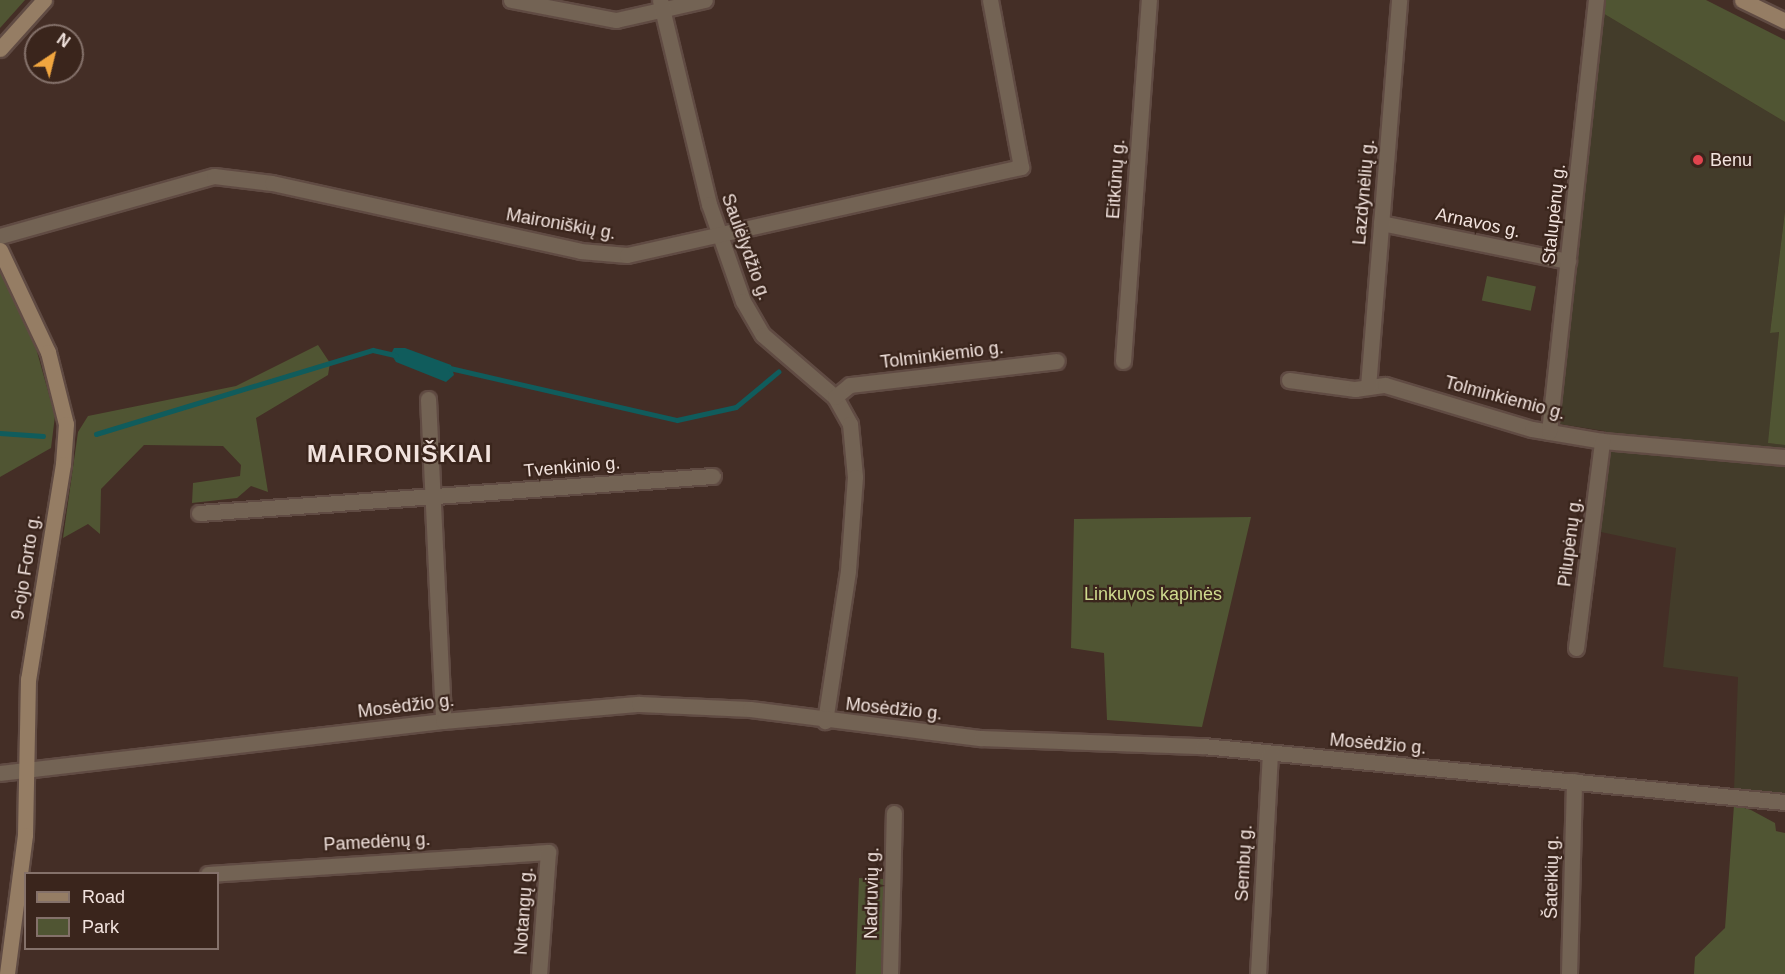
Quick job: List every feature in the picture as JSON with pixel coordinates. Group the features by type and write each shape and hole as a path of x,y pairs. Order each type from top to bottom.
{"street":[{"path":"0,49 44,0"},
{"path":"511,0 616,20 661,5 705,0"},
{"name":"Maironiškių g.","path":"0,236 214,176 272,183 608,255 650,253 1021,167 990,0"},
{"name":"Eitkūnų g.","path":"1123,360 1149,0"},
{"name":"Lazdynėlių g.","path":"1368,387 1399,0"},
{"name":"Stalupėnų g.","path":"1549,432 1596,0"},
{"path":"1742,0 1785,21"},
{"name":"Saulėlydžio g.","path":"661,5 720,237 743,301 763,335 835,397 850,424 855,477 848,571 825,721"},
{"name":"Arnavos g.","path":"1381,223 1568,261"},
{"name":"9-ojo Forto g.","path":"0,250 48,352 66,424 63,464 28,679 25,835 7,974"},
{"name":"Tolminkiemio g.","path":"835,397 850,386 1057,361"},
{"name":"Tolminkiemio g.","path":"1289,380 1368,387 1385,385 1549,432 1602,441 1785,458"},
{"path":"428,399 443,721"},
{"name":"Pilupėnų g.","path":"1576,648 1602,441"},
{"name":"Tvenkinio g.","path":"199,513 434,498 713,476"},
{"name":"Mosėdžio g.","path":"0,773 443,721 639,704 750,709 825,721 981,738 1203,746 1785,802"},
{"name":"Sembų g.","path":"1258,974 1270,754"},
{"name":"Šateikių g.","path":"1569,974 1574,781"},
{"name":"Nadruvių g.","path":"890,974 894,813"},
{"name":"Pamedėnų g.","path":"219,872 548,852"},
{"name":"Notangų g.","path":"540,974 548,852"}],"shaded area":[{"path":"1601,12 1785,122 1785,211 1770,333 1779,331 1769,443 1785,445 1785,796 1734,790 1738,677 1663,667 1676,548 1601,532 1605,431 1559,424"}],"green space":[{"path":"0,0 25,0 0,28"},
{"path":"1602,0 1706,0 1785,40 1785,122 1601,12"},
{"path":"1785,211 1785,445 1768,443 1779,332 1770,333"},
{"path":"0,262 34,341 55,416 51,448 0,477"},
{"path":"1487,276 1536,286 1531,311 1482,300"},
{"path":"318,345 330,363 328,375 256,418 268,492 251,486 237,498 192,503 193,483 240,476 241,465 223,446 144,445 101,489 100,534 88,524 63,538 78,432 88,416 236,386"},
{"name":"Linkuvos kapinės","path":"1251,517 1202,727 1107,720 1104,653 1071,648 1074,519"},
{"path":"1734,805 1751,810 1775,823 1776,831 1785,833 1785,974 1694,974 1695,957 1725,928"},
{"path":"859,878 885,879 882,974 856,974"}],"water":[{"path":"394,348 405,348 451,365 454,375 446,382 396,362 391,354"}],"waterway":[{"path":"96,434 373,350 395,355"},
{"path":"450,368 677,420 736,407 778,372"},
{"path":"0,433 43,436"}],"place":[{"name":"Benu","path":"1698,160"}],"district":[{"name":"MAIRONIŠKIAI","path":"400,454"}]}
